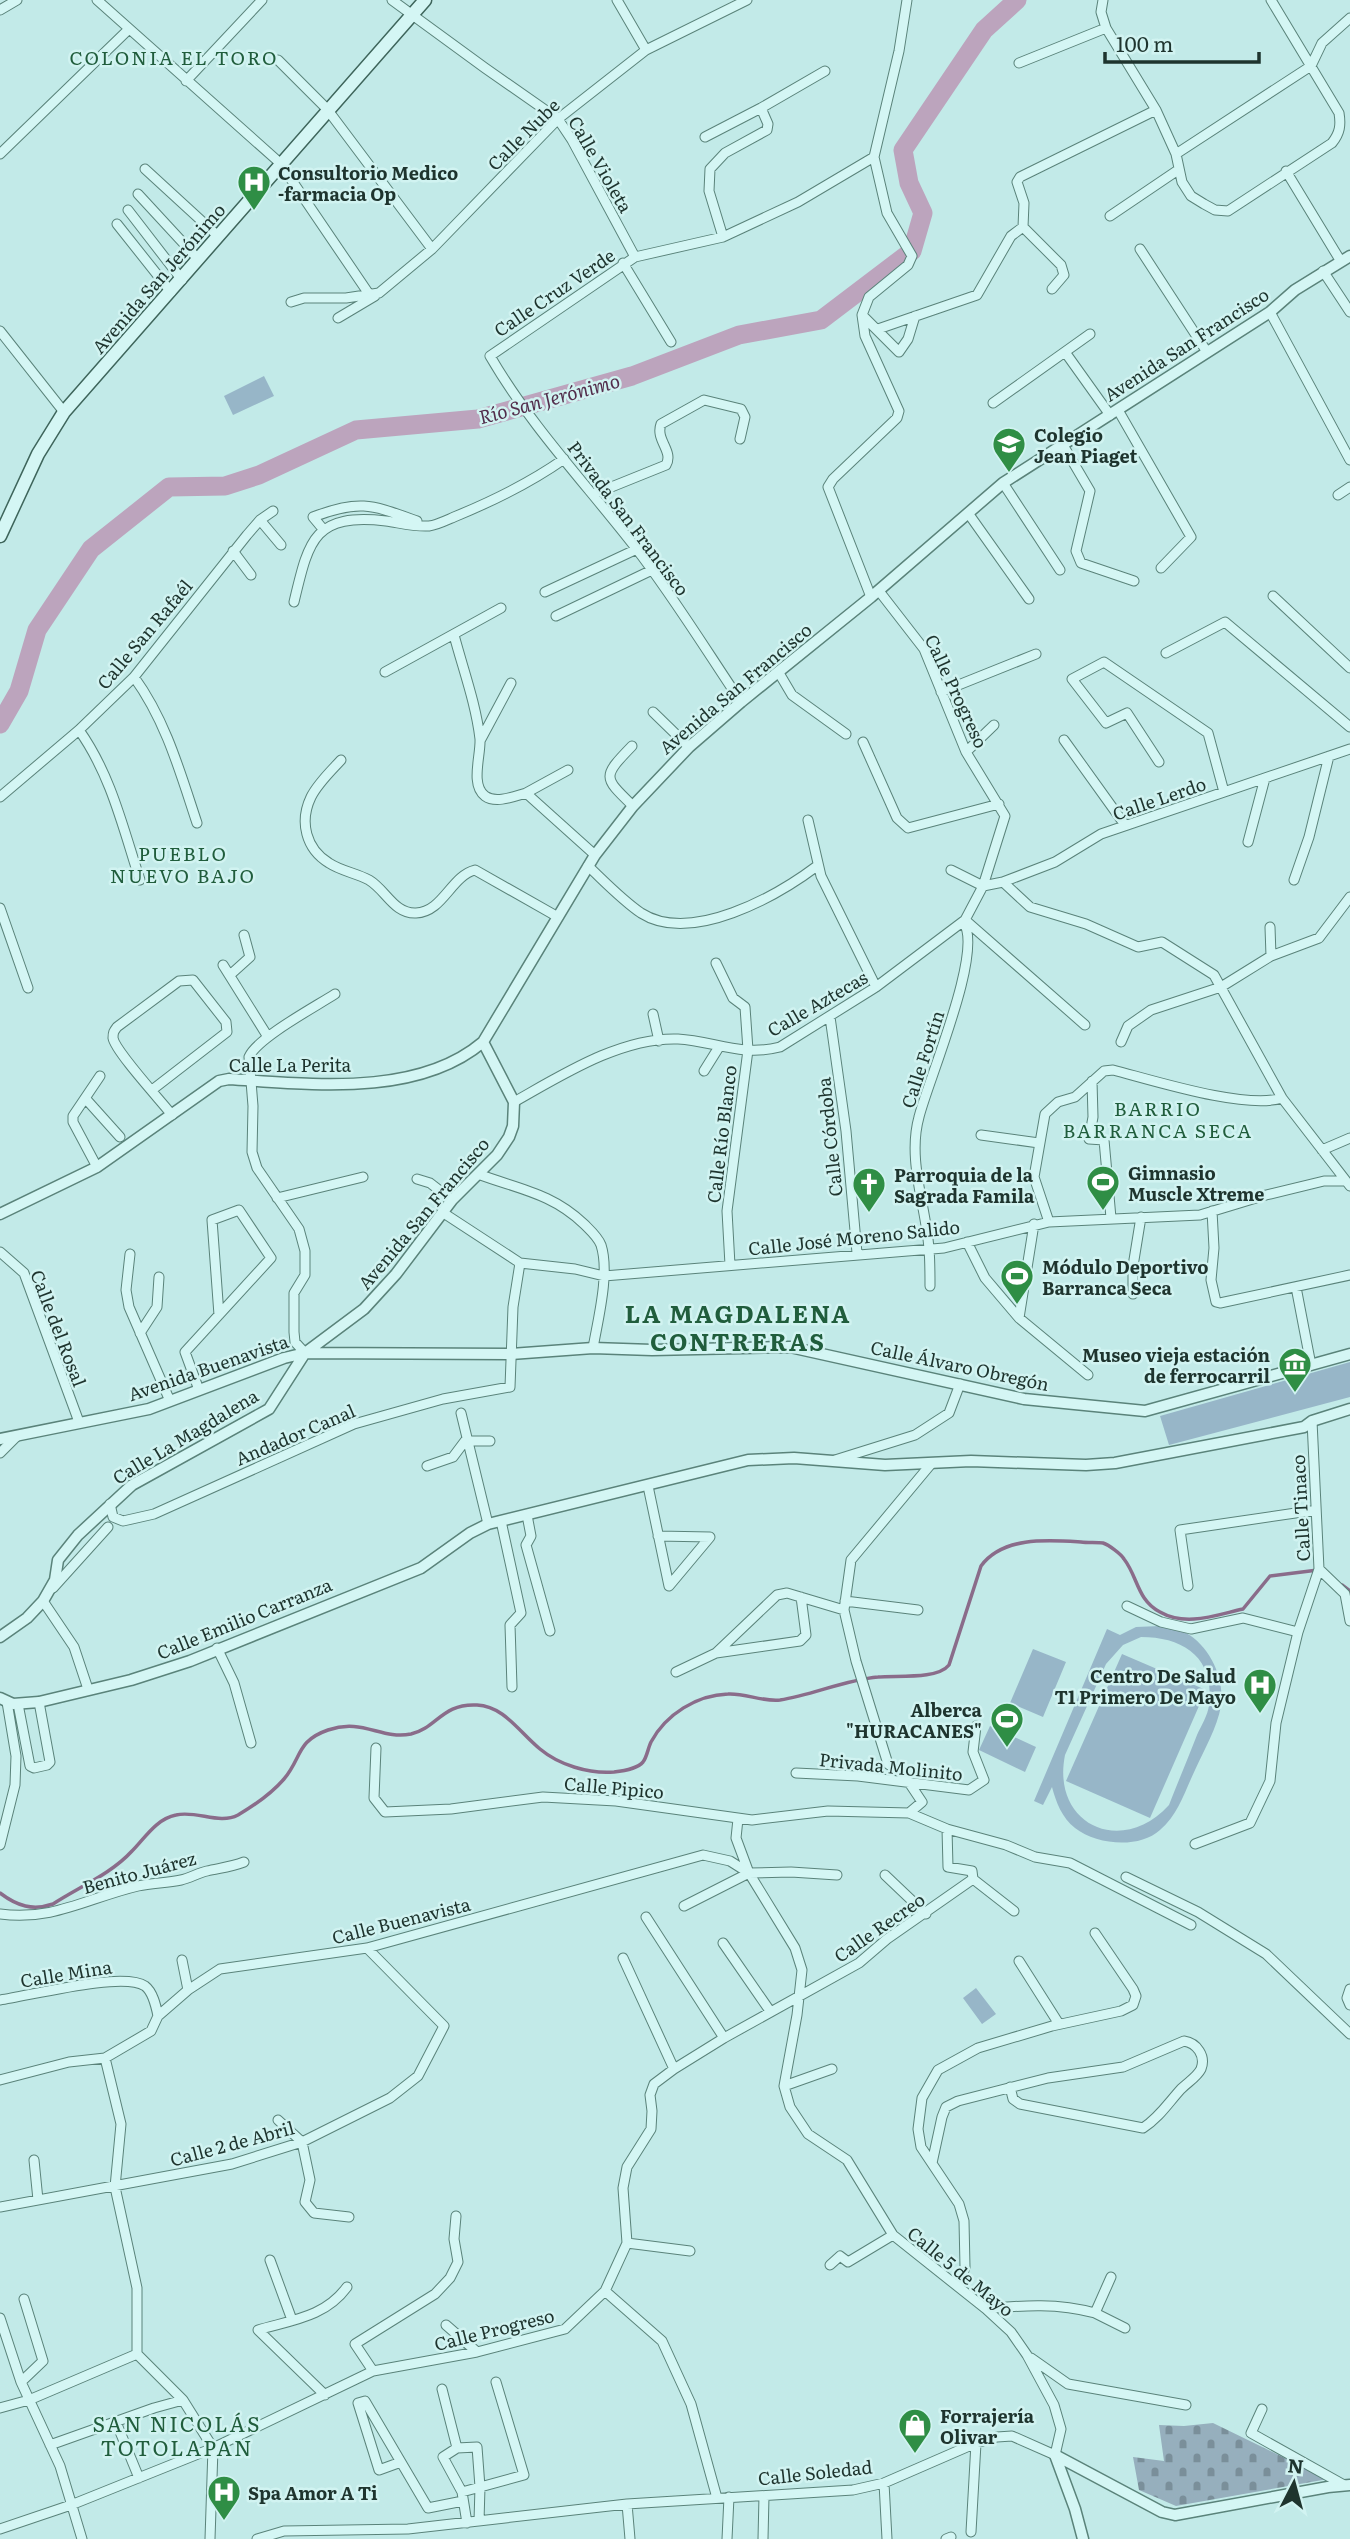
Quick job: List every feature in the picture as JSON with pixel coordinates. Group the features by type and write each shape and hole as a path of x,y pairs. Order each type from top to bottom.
{"main road":[{"name":"Avenida San Jerónimo","path":"0,536 38,454 65,412 425,0"}],"street":[{"path":"0,10 17,0"},
{"path":"97,0 280,163 373,295 313,298 291,302"},
{"path":"187,80 262,0"},
{"name":"Calle Violeta","path":"392,0 558,119 635,257"},
{"name":"Calle Nube","path":"338,317 373,295 432,249 558,119 646,50 747,0"},
{"path":"907,0 900,51 874,157 887,213 912,256 908,265 869,297 862,314 899,352 908,339 915,316"},
{"path":"1102,1 1105,27 1156,110 1176,154 1178,170 1191,196 1215,210 1228,211 1332,143 1338,136 1339,113 1271,0"},
{"path":"620,1 646,50"},
{"path":"1176,154 1311,66 1322,43 1350,18"},
{"path":"1019,63 1105,27"},
{"path":"0,154 129,29"},
{"path":"278,60 327,109 432,249"},
{"path":"705,137 825,71"},
{"path":"723,237 709,191 709,172 719,158 765,134 768,124 761,108"},
{"path":"1052,289 1064,275 1061,265 1023,227 1024,203 1017,182 1020,177 1156,110"},
{"name":"Calle Cruz Verde","path":"489,356 623,263 635,257 723,237 798,202 874,157"},
{"path":"145,169 218,236"},
{"path":"1110,216 1178,170"},
{"path":"1286,172 1345,258"},
{"path":"138,194 198,260"},
{"path":"128,210 183,280"},
{"path":"117,224 171,292"},
{"path":"878,329 977,295 1011,236 1023,227"},
{"path":"1140,249 1207,352"},
{"name":"Avenida San Francisco","path":"484,1042 595,855 633,806 688,747 875,594 1003,483 1270,312 1295,290 1345,258"},
{"path":"623,263 671,342"},
{"path":"1323,271 1350,312"},
{"path":"1270,312 1350,460"},
{"name":"Calle Progreso","path":"862,314 865,336 899,411 897,418 832,479 828,487 875,594 924,649 966,752 999,804"},
{"path":"0,331 65,412"},
{"path":"993,403 1090,334"},
{"path":"1065,352 1102,405 1114,413 1191,537 1161,568"},
{"name":"Privada San Francisco","path":"489,356 539,428 637,549 741,702"},
{"path":"594,494 666,466 669,455 659,435 661,424 702,401 720,402 741,409 745,418 740,439"},
{"path":"1063,445 1090,491 1076,551 1081,563 1134,581"},
{"path":"293,602 302,568 314,540 323,529 334,523 348,519 430,526 508,493 564,459"},
{"path":"1003,483 1059,570"},
{"path":"1338,495 1350,487"},
{"path":"323,529 313,517 340,507 360,504 430,526"},
{"name":"Calle San Rafaél","path":"0,797 79,730 134,677 233,551 260,520 273,511"},
{"path":"968,513 1029,599"},
{"path":"260,520 281,545"},
{"path":"545,592 637,549"},
{"path":"233,551 251,575"},
{"path":"556,616 652,570"},
{"path":"1273,596 1350,668"},
{"path":"385,672 501,608"},
{"path":"1166,653 1225,622 1350,727"},
{"path":"454,635 480,741 478,778 483,796 499,799 526,793 568,770"},
{"path":"941,692 1036,654"},
{"path":"1159,762 1127,713 1106,723 1072,679 1104,662 1208,733 1224,792"},
{"path":"779,673 792,695 846,734"},
{"path":"134,677 155,709 171,744 197,823"},
{"path":"480,741 512,683"},
{"path":"653,712 688,747"},
{"path":"966,752 994,725"},
{"path":"79,730 94,751 107,778 140,880"},
{"path":"1063,740 1125,825"},
{"path":"863,742 897,818 908,828 999,804 1005,816 983,886 951,870"},
{"path":"632,746 614,765 609,776 610,783 633,806"},
{"name":"Calle Lerdo","path":"983,886 1055,862 1101,834 1125,825 1350,749"},
{"path":"1294,880 1309,837 1329,757"},
{"path":"341,760 310,799 305,827 309,844 316,854 332,865 371,881 401,910 409,913 418,914 434,907 465,873 475,870 558,916"},
{"path":"1248,842 1265,778"},
{"path":"526,793 595,855"},
{"path":"808,820 817,866 876,987"},
{"path":"588,866 643,914 666,921 685,922 706,920 746,909 767,899 817,866"},
{"path":"1003,881 1030,907 1086,925 1138,947 1162,942 1214,975 1282,1098 1348,1184"},
{"name":"Calle Aztecas","path":"514,1102 589,1060 659,1041 681,1039 748,1050 779,1047 876,987 964,921 983,886"},
{"path":"1121,1042 1128,1026 1151,1010 1221,986 1271,956 1319,938 1350,897"},
{"path":"0,908 28,988"},
{"path":"964,921 1085,1025"},
{"name":"Calle Fortín","path":"930,1286 929,1249 916,1164 916,1133 919,1117 947,1040 960,990 967,941 964,921"},
{"path":"1270,927 1271,956"},
{"path":"230,975 250,957 244,935"},
{"name":"Calle Río Blanco","path":"716,962 733,998 745,1007 748,1050 727,1200 730,1265"},
{"path":"223,965 268,1037"},
{"path":"152,1090 227,1032 226,1021 193,980 180,981 114,1030 116,1044 152,1090 172,1115"},
{"path":"305,1353 295,1342 294,1332 295,1293 305,1275 304,1251 299,1229 257,1168 252,1152 253,1107 249,1055 268,1037 335,994"},
{"path":"653,1014 659,1041"},
{"name":"Calle Córdoba","path":"830,1017 846,1131 857,1253"},
{"path":"484,1042 514,1102"},
{"name":"Calle La Perita","path":"0,1214 97,1167 219,1082 229,1079 327,1085 403,1078 439,1068 473,1051 484,1042"},
{"path":"704,1071 719,1047"},
{"path":"1049,1222 1034,1177 1045,1114 1058,1102 1075,1097 1104,1071 1113,1070 1234,1098 1272,1102 1282,1098"},
{"path":"97,1167 73,1122 73,1116 100,1076"},
{"path":"1092,1082 1093,1116 1089,1139 1104,1140 1111,1218"},
{"path":"85,1098 120,1137"},
{"name":"Avenida San Francisco","path":"305,1353 365,1309 396,1274 452,1200 497,1155 513,1126 514,1102"},
{"path":"981,1135 1039,1143"},
{"path":"1322,1150 1350,1138"},
{"path":"478,1174 544,1195 560,1203 592,1231 601,1245 604,1276 593,1348"},
{"path":"277,1198 363,1177"},
{"path":"417,1179 430,1183 452,1200"},
{"name":"Calle José Moreno Salido","path":"520,1263 575,1269 604,1276 929,1249 1034,1224 1200,1215 1324,1181 1348,1184"},
{"path":"198,1390 184,1352 219,1315 271,1258 239,1210 212,1220 219,1315"},
{"path":"1212,1211 1214,1248 1210,1280 1216,1302 1350,1275"},
{"path":"442,1212 520,1263 513,1307 511,1354"},
{"path":"1133,1294 1133,1266 1140,1217"},
{"path":"1019,1318 1034,1224"},
{"path":"967,1242 985,1278 1019,1318 1088,1374"},
{"name":"Calle del Rosal","path":"0,1252 24,1273 79,1422"},
{"path":"130,1254 126,1290 129,1307 170,1401"},
{"path":"140,1333 157,1307 159,1277"},
{"path":"1296,1286 1311,1365"},
{"name":"Calle Álvaro Obregón","path":"305,1353 511,1354 593,1348 652,1350 790,1347 1024,1399 1145,1411 1350,1354"},
{"name":"Avenida Buenavista","path":"0,1439 149,1409 284,1358 305,1353"},
{"name":"Calle La Magdalena","path":"0,1637 27,1618 43,1601 51,1589 58,1560 78,1535 110,1504 141,1480 269,1409 305,1353"},
{"name":"Andador Canal","path":"110,1504 113,1517 123,1521 154,1514 354,1424 443,1399 510,1387 511,1354"},
{"path":"830,1462 915,1435 949,1413 960,1384"},
{"name":"Calle Emilio Carranza","path":"8,1701 39,1702 159,1671 421,1568 470,1533 488,1524 748,1460 794,1458 830,1462 931,1464 971,1461 1086,1465 1115,1463 1304,1427 1312,1421 1350,1409"},
{"path":"460,1413 488,1524"},
{"name":"Calle Tinaco","path":"1195,1844 1250,1823 1270,1781 1276,1723 1298,1632 1319,1569 1312,1421"},
{"path":"0,1453 17,1436"},
{"path":"466,1441 490,1441"},
{"path":"427,1466 453,1457 466,1441"},
{"path":"931,1464 851,1560 845,1605 856,1661 888,1763 910,1782 922,1802 909,1813 947,1829 1035,1857 1070,1863 1191,1926"},
{"path":"648,1486 658,1536 669,1586 710,1537 658,1536"},
{"path":"1188,1586 1180,1530 1316,1510"},
{"path":"527,1516 531,1535 526,1545 550,1631"},
{"path":"501,1521 521,1613 510,1625 512,1687"},
{"path":"51,1589 108,1527"},
{"path":"1319,1569 1345,1594 1350,1621"},
{"path":"716,1653 772,1598 783,1593 845,1605 918,1610"},
{"path":"676,1672 716,1653 800,1641 806,1635 801,1597"},
{"path":"43,1601 74,1647 88,1689"},
{"path":"1127,1606 1161,1622 1191,1629 1243,1618 1298,1632"},
{"path":"217,1648 234,1683 251,1743"},
{"path":"8,1701 30,1766 34,1768 50,1762 39,1702"},
{"path":"0,1845 15,1785 16,1756 8,1701"},
{"name":"Privada Molinito","path":"796,1773 858,1776 969,1790 984,1780 973,1752 976,1726"},
{"name":"Calle Pipico","path":"376,1748 374,1798 385,1812 451,1809 543,1797 616,1801 738,1819 781,1818 828,1811 909,1813"},
{"path":"738,1819 736,1838 750,1873 795,1948 802,1970 784,2086 832,2069"},
{"path":"947,1829 948,1867 971,1871 973,1879 1014,1911"},
{"name":"Calle Buenavista","path":"0,2080 69,2062 105,2058 151,2031 158,2016 188,1990 220,1969 368,1948 703,1854 730,1861 750,1873"},
{"name":"Benito Juárez","path":"0,1914 24,1917 58,1912 140,1885 183,1880 206,1871 229,1868 244,1862"},
{"path":"684,1906 750,1873 837,1875"},
{"path":"885,1875 926,1914"},
{"path":"1126,1877 1198,1912 1266,1954 1350,2034"},
{"name":"Calle Recreo","path":"800,1994 859,1963 887,1939 973,1879"},
{"path":"646,1917 724,2038"},
{"path":"959,2287 965,2267 964,2221 959,2204 921,2147 918,2129 922,2098 938,2070 978,2048 1059,2024 1121,2011 1133,2005 1136,1996 1133,1989 1095,1933"},
{"path":"723,1943 770,2011"},
{"name":"Calle 2 de Abril","path":"0,2207 232,2164 302,2142 390,2098 418,2076 444,2026 368,1948"},
{"path":"623,1958 674,2069"},
{"path":"182,1960 188,1990"},
{"path":"1019,1961 1059,2024"},
{"name":"Calle Mina","path":"0,2000 124,1980 145,1986 154,2000 158,2016"},
{"path":"1350,1989 1347,1998 1350,2005"},
{"name":"Calle Progreso","path":"0,2529 71,2505 213,2448 373,2371 477,2352 565,2329 605,2291 627,2243 623,2188 627,2167 651,2129 650,2095 654,2084 724,2038 800,1994"},
{"path":"932,2163 946,2107 958,2101 1010,2087 1048,2078 1123,2067 1184,2041 1192,2042 1198,2048 1203,2061 1200,2072 1182,2088 1160,2115 1143,2128 1020,2104 1013,2099 1010,2087"},
{"path":"105,2058 121,2124 115,2187 137,2288 137,2354 183,2400 213,2448 210,2539"},
{"name":"Calle 5 de Mayo","path":"784,2086 790,2107 808,2134 847,2160 893,2235 1011,2332 1027,2355 1054,2405 1061,2428 1055,2455"},
{"path":"278,2120 302,2142 310,2180 304,2202 314,2213 349,2217"},
{"path":"34,2160 38,2200"},
{"path":"373,2371 355,2344 435,2294 450,2278 458,2262 454,2239 456,2216"},
{"path":"830,2265 840,2256 848,2262 893,2235"},
{"path":"627,2243 690,2251"},
{"path":"270,2260 292,2320"},
{"path":"1095,2314 1111,2277"},
{"path":"325,2395 258,2330 320,2312 337,2301 347,2287"},
{"path":"605,2291 662,2341 691,2404 717,2498"},
{"path":"21,2382 43,2361 24,2299"},
{"path":"986,2309 1022,2305 1070,2306 1125,2328"},
{"path":"0,2318 21,2382 60,2466 82,2539"},
{"path":"446,2325 477,2352"},
{"path":"0,2408 29,2400 137,2354"},
{"path":"1027,2355 1068,2384 1186,2405"},
{"path":"401,2462 379,2470 358,2403 365,2400 428,2508 480,2487 524,2475 496,2382"},
{"path":"442,2389 457,2448"},
{"path":"50,2445 183,2400"},
{"path":"1262,2409 1251,2433 1347,2485"},
{"path":"116,2421 139,2478"},
{"name":"Calle Soledad","path":"257,2539 285,2535 408,2529 627,2504 832,2492 884,2483 976,2443 1012,2436 1055,2455 1162,2512 1175,2515 1347,2485"},
{"path":"971,2532 976,2443"},
{"path":"467,2522 462,2496 443,2456 457,2448 477,2447 479,2521"},
{"path":"1055,2455 1083,2539"},
{"path":"884,2483 887,2539"},
{"path":"763,2539 764,2496"},
{"path":"727,2539 729,2497"},
{"path":"627,2504 630,2539"}],"green space":[{"path":"1213,2423 1328,2479 1176,2506 1139,2490 1133,2457 1164,2461 1159,2425"}],"shaded area":[{"path":"264,376 274,396 233,415 224,396"},
{"path":"1350,1362 1350,1397 1169,1445 1160,1416"},
{"path":"1160,1626 1183,1632 1195,1639 1214,1664 1222,1696 1217,1722 1210,1739 1172,1817 1151,1836 1118,1843 1095,1838 1075,1828 1060,1809 1052,1787 1043,1805 1034,1801 1107,1629 1120,1635 1136,1627","holes":["1141,1637 1157,1638 1183,1646 1201,1663 1210,1689 1207,1713 1169,1805 1150,1821 1131,1829 1112,1830 1094,1826 1079,1815 1069,1800 1064,1779 1065,1755 1106,1664 1123,1645"]},
{"path":"1033,1649 1066,1662 1043,1717 1010,1703"},
{"path":"1122,1654 1206,1690 1150,1818 1066,1781"},
{"name":"Alberca \"HURACANES\"","path":"990,1726 1036,1747 1025,1772 979,1750"},
{"path":"976,1988 996,2014 982,2024 963,1998"}],"waterway":[{"name":"Río San Jerónimo","path":"0,724 19,691 37,630 91,549 169,487 225,486 259,475 356,430 478,419 632,376 739,335 821,320 912,251 923,213 909,183 903,150 984,30 1017,0"},
{"path":"0,1893 25,1906 53,1904 114,1867 146,1835 169,1817 192,1814 223,1819 238,1815 279,1784 310,1739 340,1727 352,1726 390,1734 411,1734 456,1708 477,1705 504,1715 540,1749 556,1760 585,1770 614,1772 630,1769 643,1762 651,1742 665,1723 684,1708 705,1698 734,1694 780,1700 865,1679 935,1673 949,1665 981,1566 990,1556 1014,1545 1041,1541 1106,1544 1129,1566 1142,1595 1152,1607 1180,1619 1212,1617 1243,1609 1270,1576 1318,1570"},
{"path":"1342,1585 1350,1591"}],"place":[{"name":"Consultorio Medico -farmacia Op","path":"254,212"},
{"name":"Colegio Jean Piaget","path":"1009,474"},
{"name":"Gimnasio Muscle Xtreme","path":"1103,1212"},
{"name":"Parroquia de la Sagrada Famila","path":"869,1214"},
{"name":"Módulo Deportivo Barranca Seca","path":"1017,1306"},
{"name":"Museo vieja estación de ferrocarril","path":"1295,1394"},
{"name":"Centro De Salud T1 Primero De Mayo","path":"1260,1715"},
{"name":"Alberca \"HURACANES\"","path":"1007,1749"},
{"name":"Forrajería Olivar","path":"915,2455"},
{"name":"Spa Amor A Ti","path":"224,2522"}],"district":[{"name":"COLONIA EL TORO","path":"174,57"},
{"name":"PUEBLO NUEVO BAJO","path":"183,864"},
{"name":"BARRIO BARRANCA SECA","path":"1158,1119"},
{"name":"LA MAGDALENA CONTRERAS","path":"738,1326"},
{"name":"SAN NICOLÁS TOTOLAPAN","path":"177,2434"}]}
